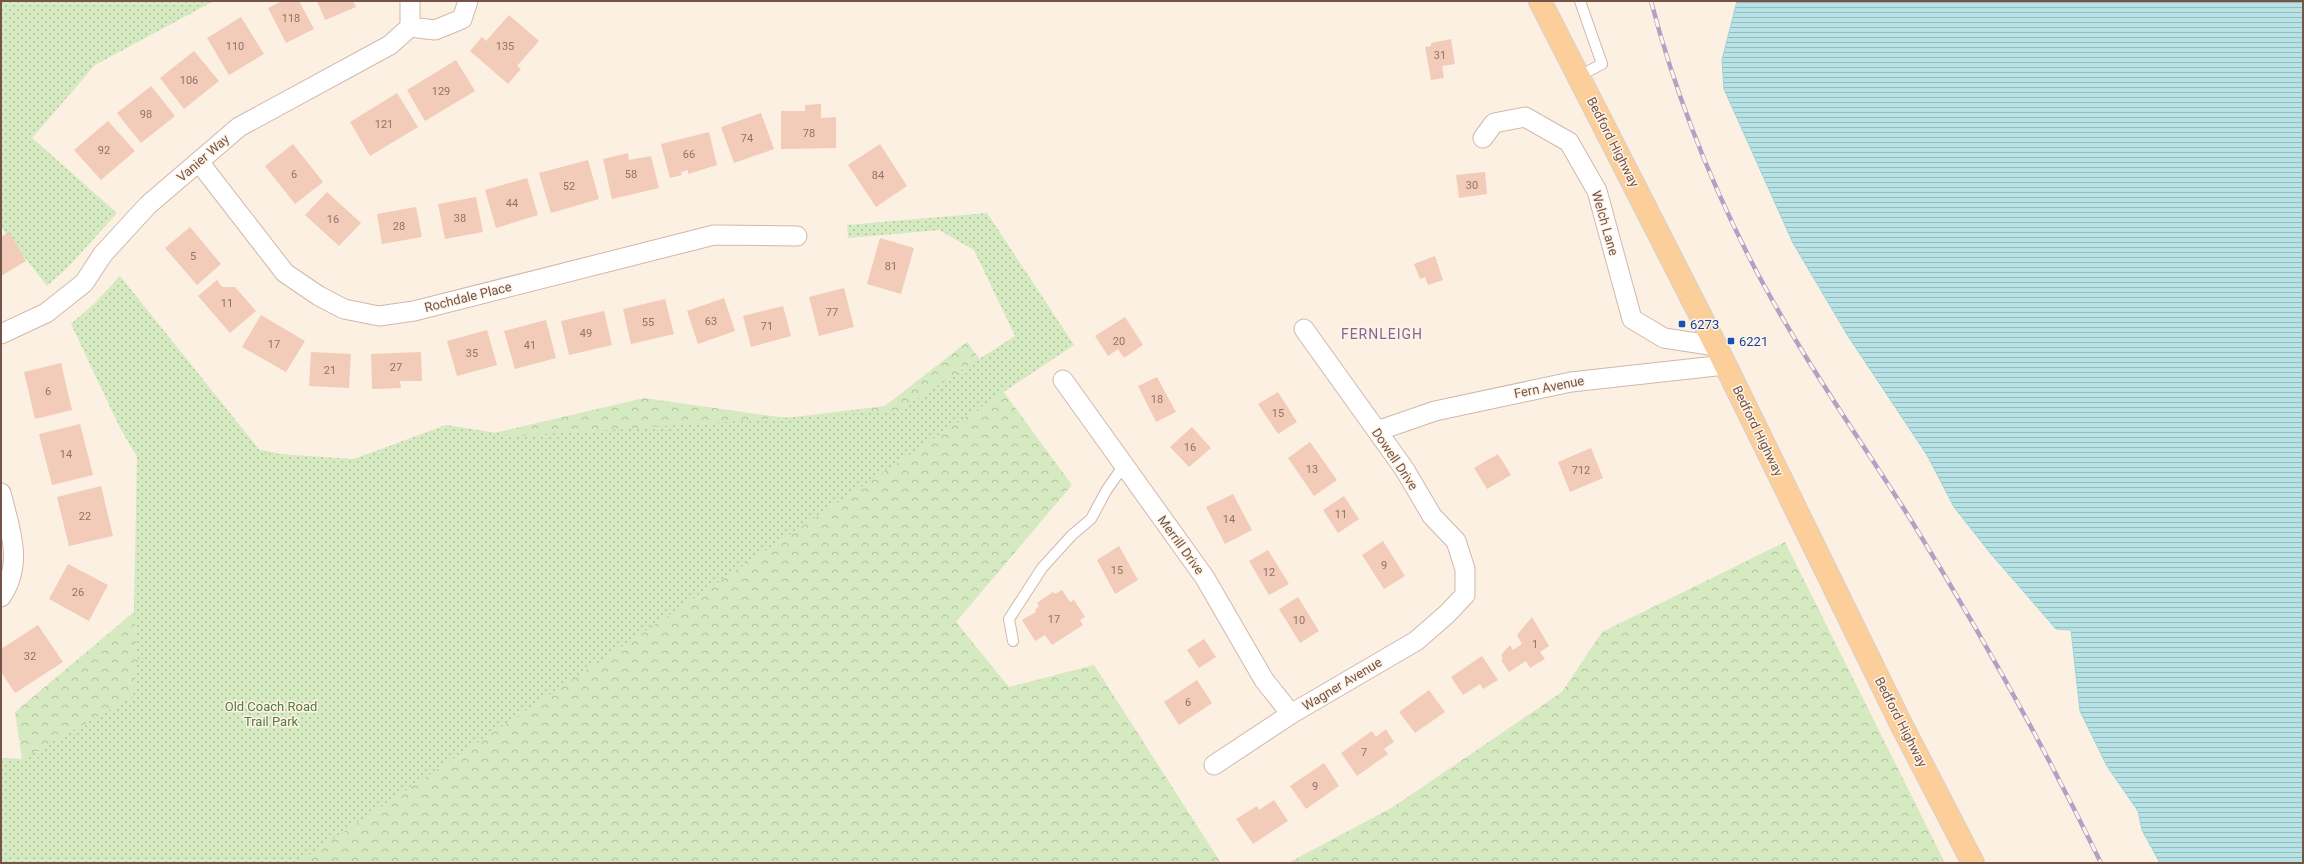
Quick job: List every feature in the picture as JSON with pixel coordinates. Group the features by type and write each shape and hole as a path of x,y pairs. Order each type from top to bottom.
{"main road":[{"name":"Bedford Highway","path":"1540,1 1721,355 1901,724 1973,863"}],"street":[{"path":"410,1 410,27 435,30 462,19 468,1"},
{"name":"Vanier Way","path":"1,334 46,313 84,283 103,254 148,205 239,127 390,45 410,27"},
{"name":"Welch Lane","path":"1483,138 1494,123 1525,117 1569,142 1597,191 1632,318 1664,338 1721,355"},
{"name":"Rochdale Place","path":"199,162 285,273 319,296 344,310 379,316 414,311 714,235 797,236"},
{"name":"Dowell Drive","path":"1304,330 1404,470 1432,516 1456,541 1465,569 1465,595"},
{"name":"Fern Avenue","path":"1376,431 1435,411 1571,382 1721,355"},
{"name":"Merrill Drive","path":"1064,380 1205,578 1264,680 1291,714"},
{"path":"1,493 13,546 14,563 10,584 1,597"},
{"name":"Wagner Avenue","path":"1214,765 1291,714 1416,641 1447,614 1465,595"}],"lane":[{"path":"1579,76 1602,64 1580,1"},
{"path":"1013,641 1009,619 1042,568 1072,535 1092,519 1106,491 1124,465"}],"green space":[{"path":"1,1 214,1 95,65 32,138 117,213 71,264 47,286 1,227"},
{"name":"Old Coach Road Trail Park","path":"987,213 1074,345 297,863 1,863 1,758 22,759 133,697 138,659 134,612 137,457 120,428 71,324 95,303 120,276 262,453 354,459 446,425 517,436 900,410 1015,336 974,250 939,230 848,238 847,225"},
{"path":"967,342 1072,485 956,622 1009,687 1094,665 1221,863 1,863 22,759 15,712 134,612 185,598 236,445 348,467 644,398 786,418 885,406"},
{"path":"1785,542 1945,863 1288,863 1393,807 1562,692 1602,632"}],"water":[{"path":"1737,1 2303,1 2303,863 2160,863 2142,830 2138,811 2107,766 2080,711 2071,630 2056,629 1991,554 1954,507 1927,455 1848,336 1793,243 1724,89 1722,60"}],"building":[{"path":"282,1 299,1 314,29 286,43 268,8"},
{"path":"317,1 353,1 356,7 325,20"},
{"path":"509,15 539,41 517,66 521,69 508,84 470,51 482,37 486,41"},
{"path":"241,17 264,54 229,75 207,38"},
{"path":"1451,39 1455,64 1442,66 1444,78 1431,80 1425,47 1431,46 1431,43"},
{"path":"194,51 219,81 184,109 160,78"},
{"path":"456,60 475,91 425,121 407,90"},
{"path":"151,86 175,116 141,143 117,113"},
{"path":"397,93 418,127 370,156 350,122"},
{"path":"821,104 821,118 836,117 836,148 781,149 781,111 805,111 805,105"},
{"path":"761,113 774,149 734,163 721,127"},
{"path":"108,121 135,151 101,180 74,150"},
{"path":"709,132 717,165 688,174 688,170 681,172 682,175 670,178 661,144"},
{"path":"293,144 323,182 295,204 265,166"},
{"path":"880,144 907,186 876,207 848,165"},
{"path":"628,153 629,160 651,156 659,188 612,199 603,159"},
{"path":"588,160 599,199 551,213 539,173"},
{"path":"1485,172 1487,194 1459,198 1456,175"},
{"path":"527,178 538,215 496,228 485,190"},
{"path":"327,192 361,223 339,246 305,215"},
{"path":"476,197 483,232 445,239 438,204"},
{"path":"416,207 422,237 382,244 377,214"},
{"path":"190,227 221,264 197,285 165,248"},
{"path":"9,232 26,261 1,276 1,237"},
{"path":"880,238 914,248 901,294 867,284"},
{"path":"1435,256 1443,280 1428,285 1425,277 1420,279 1414,264"},
{"path":"217,280 222,287 235,287 256,311 230,333 198,296"},
{"path":"844,288 854,327 819,336 809,297"},
{"path":"724,298 735,331 698,344 687,311"},
{"path":"665,299 674,334 631,344 623,309"},
{"path":"783,306 791,336 751,347 743,316"},
{"path":"604,311 612,345 569,355 561,321"},
{"path":"261,315 305,341 286,372 242,347"},
{"path":"1125,317 1143,345 1124,358 1118,349 1108,356 1095,336"},
{"path":"546,320 556,358 515,369 504,331"},
{"path":"487,330 497,365 457,376 447,341"},
{"path":"311,352 351,354 349,388 309,386"},
{"path":"421,352 422,381 400,381 401,388 372,389 371,354"},
{"path":"61,363 72,410 35,419 24,372"},
{"path":"1157,377 1176,412 1156,422 1138,386"},
{"path":"1278,392 1297,422 1278,434 1258,404"},
{"path":"80,424 93,475 52,485 39,434"},
{"path":"1192,427 1211,448 1189,467 1170,447"},
{"path":"1310,442 1337,480 1314,496 1288,458"},
{"path":"1591,448 1603,478 1570,492 1558,462"},
{"path":"1498,454 1511,475 1487,489 1474,468"},
{"path":"101,486 113,536 69,546 57,497"},
{"path":"1233,494 1252,530 1225,544 1206,507"},
{"path":"1344,496 1359,519 1338,533 1323,510"},
{"path":"1383,541 1405,576 1384,589 1362,555"},
{"path":"1119,546 1138,580 1115,594 1097,560"},
{"path":"1268,550 1289,584 1269,595 1249,561"},
{"path":"68,564 108,585 89,621 49,599"},
{"path":"1062,590 1070,602 1074,600 1085,617 1080,620 1083,625 1052,645 1045,635 1035,641 1022,620 1036,612 1035,610 1039,606 1037,603 1053,592 1055,594"},
{"path":"1298,597 1319,631 1300,643 1279,609"},
{"path":"1532,617 1549,646 1540,652 1545,659 1530,668 1526,661 1509,672 1501,660 1503,659 1501,655 1510,645 1513,650 1522,644 1517,635"},
{"path":"38,625 63,662 15,693 1,672 1,649"},
{"path":"1204,639 1216,657 1199,668 1187,650"},
{"path":"1482,656 1498,680 1483,689 1480,684 1463,695 1451,677"},
{"path":"1197,680 1212,703 1179,725 1164,702"},
{"path":"1429,690 1445,712 1415,733 1399,712"},
{"path":"1386,729 1394,742 1384,749 1388,754 1357,776 1341,753 1372,731 1376,737"},
{"path":"1324,763 1339,786 1306,809 1290,786"},
{"path":"1274,800 1288,821 1253,844 1236,819 1257,806 1259,810"}],"railway":[{"path":"1651,1 1670,67 1693,132 1706,164 1749,257 1806,358 1911,520 1962,604 2034,732 2101,863"}],"place":[{"name":"6273","path":"1682,324"},
{"name":"6221","path":"1731,341"}],"district":[{"name":"FERNLEIGH","path":"1382,334"}]}
